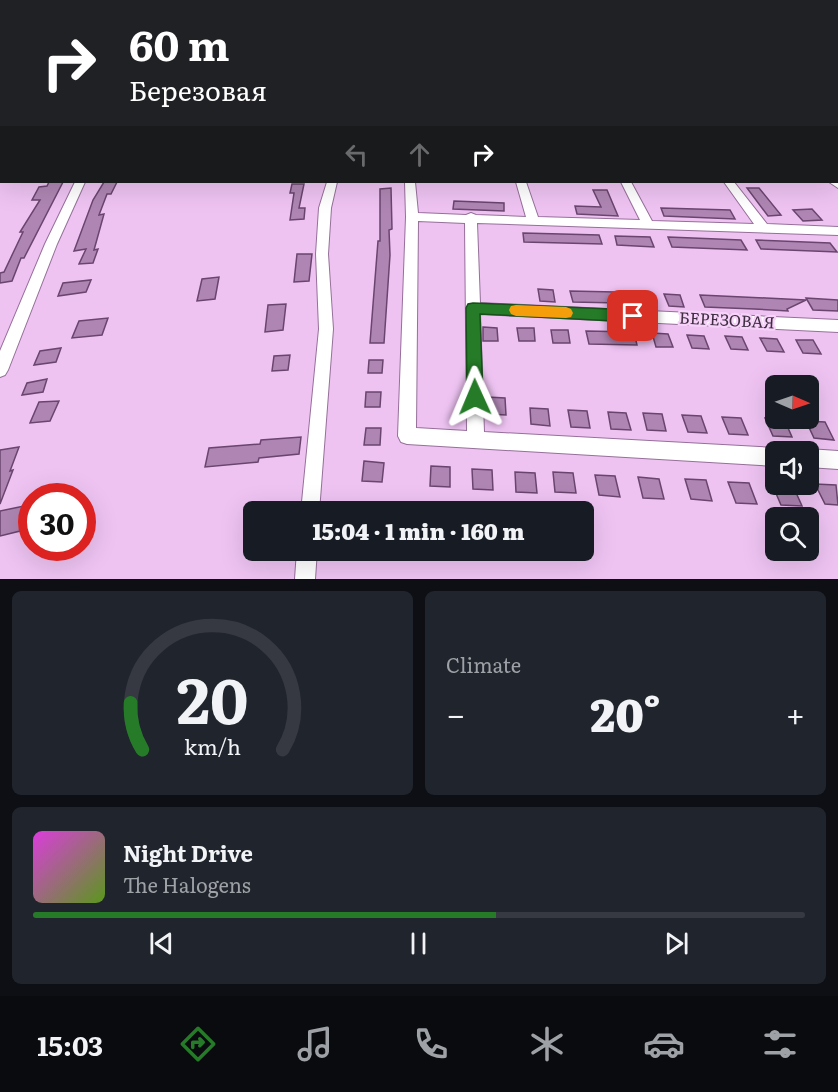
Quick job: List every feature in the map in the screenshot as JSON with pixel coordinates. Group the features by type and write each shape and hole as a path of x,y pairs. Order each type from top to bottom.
{"street":[{"path":"0,370 51,243 80,183"},
{"path":"311,501 326,329 322,254 325,208 332,183"},
{"path":"410,183 412,217 407,436 765,456"},
{"path":"521,183 533,220"},
{"path":"627,183 648,224"},
{"path":"730,183 764,229"},
{"path":"412,217 838,231"},
{"path":"471,218 476,441"},
{"name":"БЕРЕЗОВАЯ","path":"473,308 838,326"},
{"path":"819,459 838,460"},
{"path":"305,579 306,561"}],"building":[{"path":"48,183 62,183 24,258 21,258 12,281 0,283 0,273 4,272 23,232 20,232 40,200 32,200 39,187 47,186"},
{"path":"103,183 116,183 111,194 107,194 99,215 104,214 94,250 98,249 93,263 79,264 86,249 74,251 93,200"},
{"path":"292,184 304,184 299,208 305,208 304,219 290,220 294,193 290,193"},
{"path":"391,188 392,229 389,230 390,255 384,343 370,343 378,241 380,241 380,189"},
{"path":"747,188 759,188 781,215 768,216"},
{"path":"593,190 607,190 618,216 577,214 575,206 601,207"},
{"path":"454,201 504,203 504,211 453,209"},
{"path":"661,208 730,210 735,219 664,216"},
{"path":"812,209 822,220 803,221 793,210"},
{"path":"523,233 599,235 602,244 524,242"},
{"path":"615,236 650,237 654,247 617,245"},
{"path":"668,237 741,240 747,250 672,247"},
{"path":"756,240 830,243 837,252 761,249"},
{"path":"297,254 312,254 309,281 294,282"},
{"path":"219,277 215,299 197,301 202,279"},
{"path":"91,280 86,292 58,296 63,283"},
{"path":"538,289 553,290 555,302 540,301"},
{"path":"570,291 615,292 618,303 573,302"},
{"path":"632,293 647,294 651,305 635,304"},
{"path":"664,294 680,295 684,307 669,306"},
{"path":"700,295 806,300 787,309 788,311 705,307"},
{"path":"806,298 838,300 838,311 813,310"},
{"path":"286,304 283,330 265,332 268,305"},
{"path":"108,318 102,335 72,338 79,321"},
{"path":"483,327 497,328 498,341 483,341"},
{"path":"517,328 534,328 535,341 519,341"},
{"path":"551,330 568,330 570,343 553,343"},
{"path":"586,331 634,332 637,345 589,344"},
{"path":"652,333 668,334 673,347 656,347"},
{"path":"687,335 704,336 709,349 692,348"},
{"path":"725,336 742,337 748,350 731,349"},
{"path":"760,338 777,339 784,352 767,351"},
{"path":"796,340 813,340 821,354 803,353"},
{"path":"61,348 56,362 34,365 40,351"},
{"path":"290,355 288,370 272,371 274,356"},
{"path":"369,360 383,360 382,373 368,373"},
{"path":"47,379 43,392 22,395 27,383"},
{"path":"366,392 381,392 380,407 365,407"},
{"path":"487,397 505,398 506,415 488,414"},
{"path":"59,401 50,421 30,423 39,402"},
{"path":"530,408 548,409 550,426 531,424"},
{"path":"568,410 587,411 590,428 571,427"},
{"path":"608,412 626,413 631,430 611,429"},
{"path":"643,413 662,414 666,431 647,430"},
{"path":"682,415 701,416 707,433 688,432"},
{"path":"722,417 741,418 748,435 729,434"},
{"path":"819,422 825,422 834,440 814,438 810,429 819,429"},
{"path":"366,428 381,428 380,445 364,445"},
{"path":"770,429 788,429 792,437 773,436"},
{"path":"301,437 299,454 259,458 258,462 205,467 209,448 260,444 261,440"},
{"path":"19,447 10,471 13,470 0,504 0,450"},
{"path":"364,461 384,463 382,482 362,481"},
{"path":"431,466 450,467 450,487 430,486"},
{"path":"472,469 492,470 493,490 473,489"},
{"path":"515,472 535,473 537,493 516,492"},
{"path":"553,472 573,473 576,493 555,492"},
{"path":"595,475 615,476 620,497 599,495"},
{"path":"638,477 659,479 664,499 643,498"},
{"path":"685,479 706,480 712,501 691,499"},
{"path":"728,482 749,483 757,504 736,503"},
{"path":"819,484 836,485 838,505 825,504 819,492"},
{"path":"777,495 797,495 802,506 781,505"},
{"path":"18,507 18,532 0,536 0,511"}],"slow traffic":[{"path":"516,310 566,313"}],"route":[{"path":"475,397 473,308 633,316"}]}
